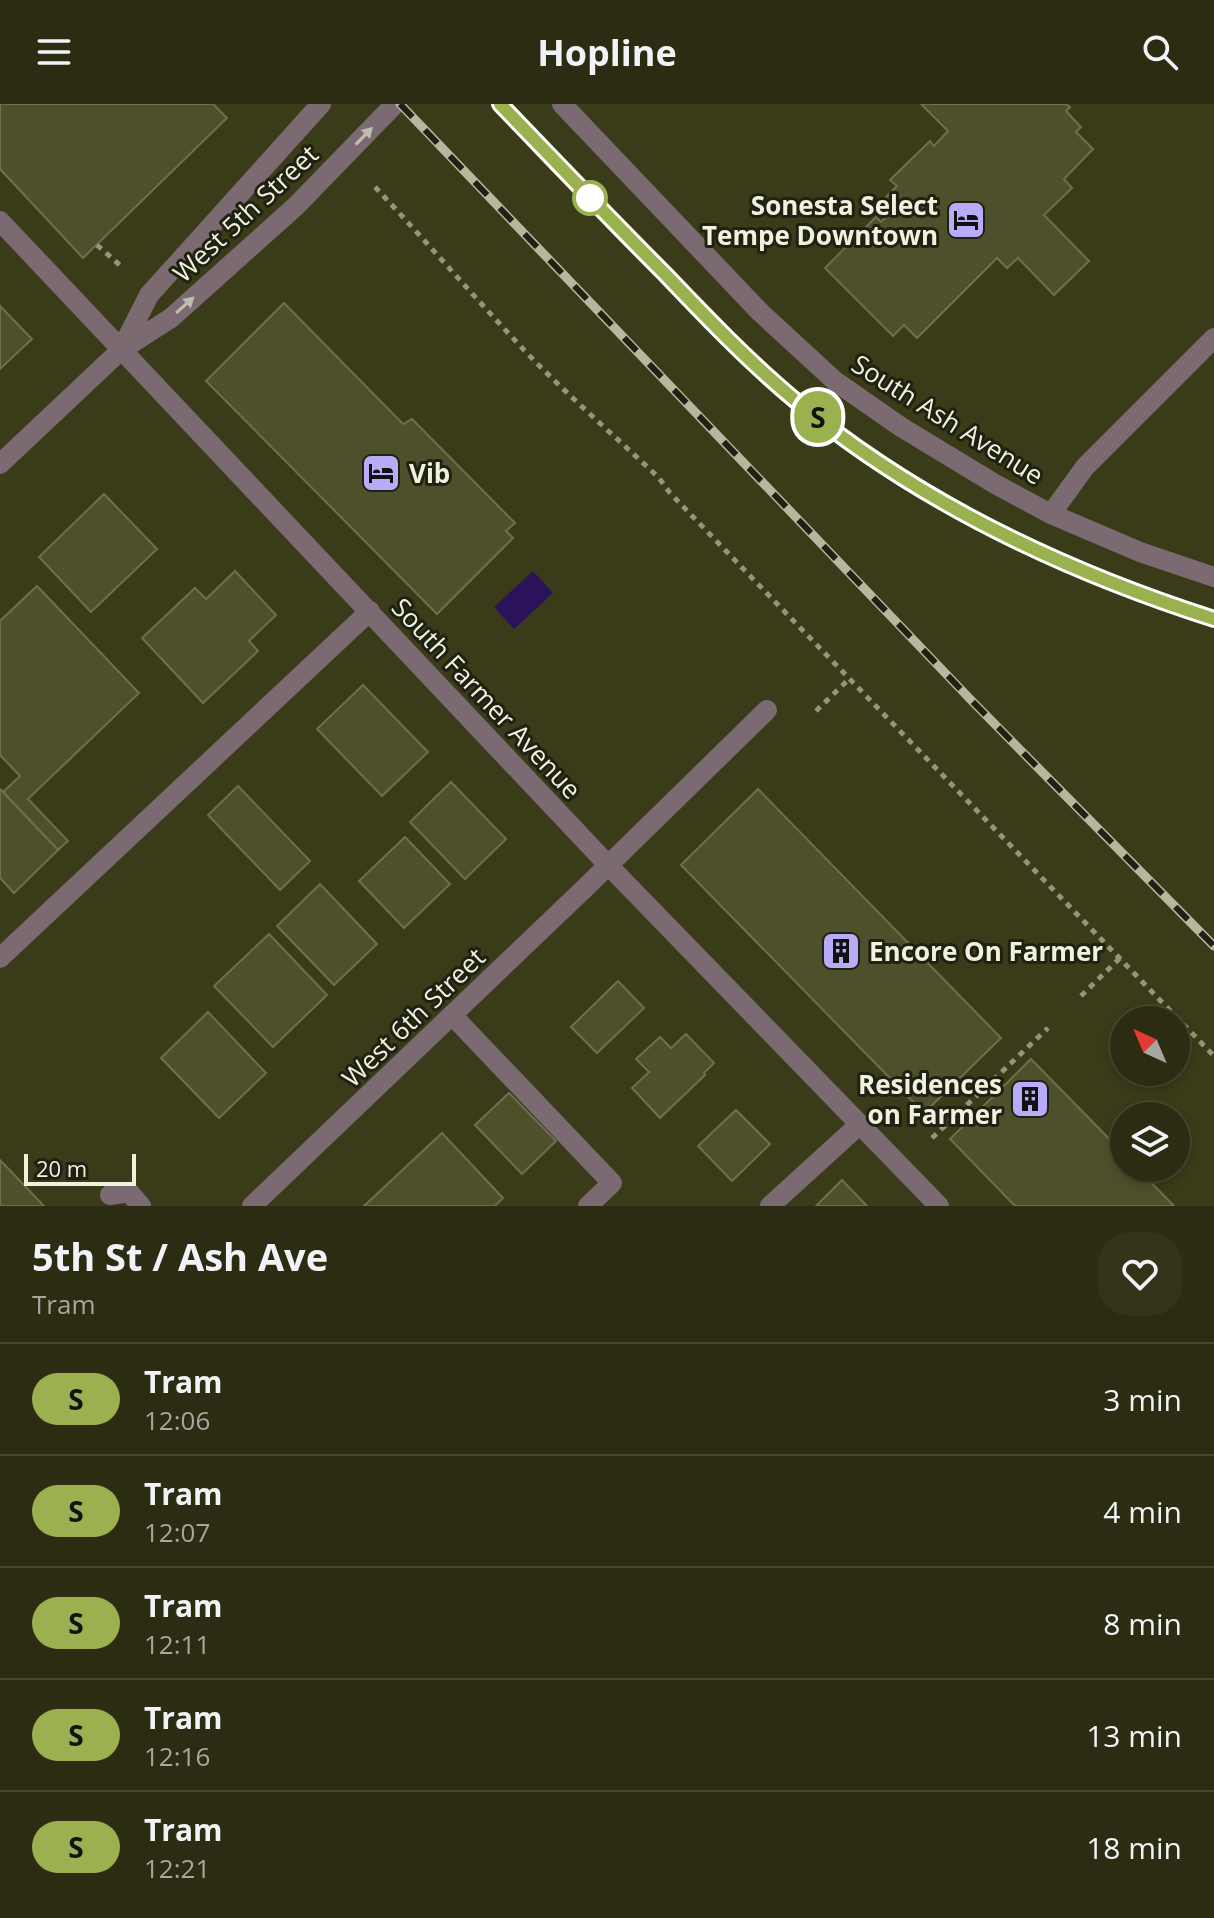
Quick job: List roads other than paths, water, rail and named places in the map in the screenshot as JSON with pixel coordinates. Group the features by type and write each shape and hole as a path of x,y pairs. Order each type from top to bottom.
{"street":[{"name":"West 5th Street","path":"121,350 149,295 321,104"},
{"name":"West 5th Street","path":"0,464 121,350 182,308 296,206 395,104"},
{"name":"South Ash Avenue","path":"562,104 760,312 835,381 901,427 1051,514 1128,548 1214,577"},
{"name":"South Farmer Avenue","path":"0,221 609,866 939,1206"},
{"path":"1051,514 1085,467 1214,338"},
{"path":"0,958 370,611"},
{"name":"West 6th Street","path":"252,1206 609,866 767,710"},
{"path":"452,1015 612,1183 588,1206"},
{"path":"770,1206 860,1124"},
{"path":"110,1195 129,1192 141,1206"}],"tram line":[{"path":"500,104 745,355 796,401 843,437 942,502 994,530 1102,579 1214,619"},
{"name":"S","path":"500,104 745,355 796,401 853,443 972,519 1028,548 1092,576 1214,619"}],"railway":[{"path":"400,104 972,701 1214,946"}],"place":[{"name":"Sonesta Select Tempe Downtown","path":"966,220"},
{"name":"Vib","path":"381,473"},
{"name":"Encore On Farmer","path":"841,951"},
{"name":"Residences on Farmer","path":"1030,1099"}]}
